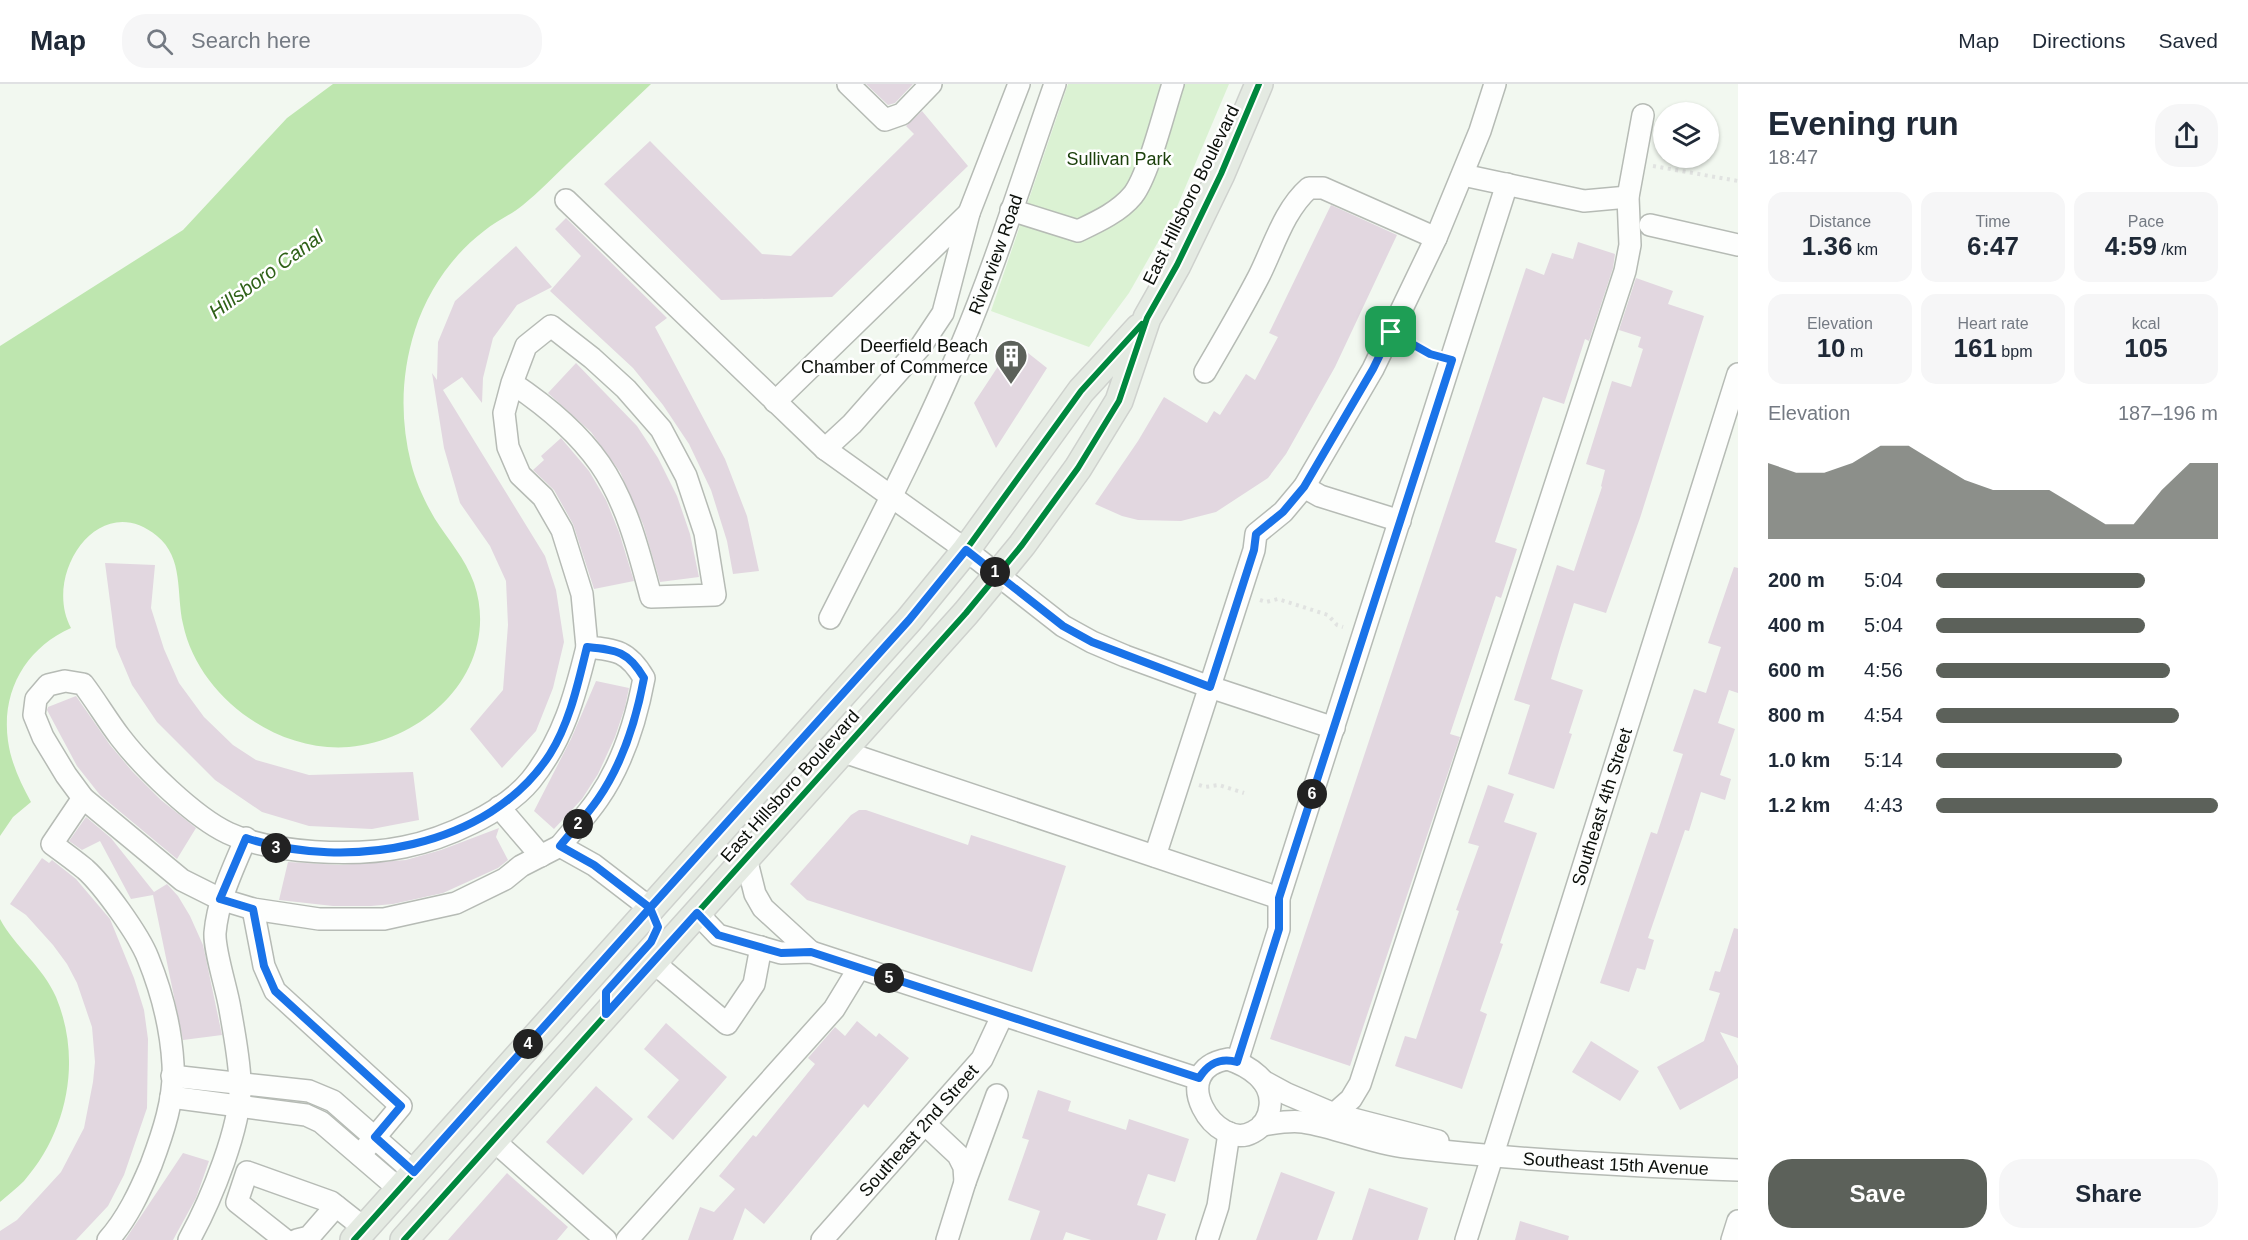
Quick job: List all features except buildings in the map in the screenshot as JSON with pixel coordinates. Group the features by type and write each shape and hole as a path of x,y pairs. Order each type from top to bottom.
{"main road":[{"name":"East Hillsboro Boulevard","path":"404,1240 999,574 1078,468 1119,401 1148,318 1221,174 1259,84"},
{"name":"East Hillsboro Boulevard","path":"359,1234 909,620 966,550 1081,391 1148,318"},
{"path":"697,913 699,886 704,867 786,758"},
{"path":"606,1014 606,992 651,942 658,927 650,908"}],"street":[{"path":"848,84 885,120 902,114 931,84"},
{"path":"825,449 852,424 921,346 943,313 969,213 1019,84"},
{"name":"Riverview Road","path":"830,618 891,497 960,348 987,281 1055,84"},
{"path":"1011,210 1078,231 1104,219 1133,194 1146,168 1173,84"},
{"path":"1155,856 1254,550 1256,534 1283,512 1304,487 1373,369 1436,238 1463,175 1496,84"},
{"path":"1334,1114 1351,1099 1360,1084 1625,271 1630,245 1628,197 1643,115"},
{"path":"1463,175 1584,201 1628,197"},
{"path":"1237,1062 1279,929 1279,898 1507,184"},
{"path":"1205,372 1259,276 1287,217 1299,197 1309,188 1323,188 1436,238"},
{"path":"566,200 825,449 999,574 1063,626 1092,642 1210,687 1334,728"},
{"path":"775,402 969,213"},
{"path":"1650,225 1738,245"},
{"path":"512,383 535,398 571,430 600,464 636,541 651,597 715,595 705,533 686,476 661,429 626,389 592,358 551,327 526,346 512,383 504,413 508,447 520,475 543,497 562,530 582,594 587,647 564,728 550,754 530,782 513,798 481,818 436,837 404,847 362,852 275,848 228,833 165,786 120,736 83,684 65,681 48,685 36,699 34,715 49,747 83,798 182,880 220,899 253,909 319,919 384,919 456,903 505,879 521,866 560,846 598,799 617,768 637,714 644,678 634,662 618,651 587,647"},
{"name":"Southeast 4th Street","path":"1466,1240 1738,374"},
{"path":"1304,487 1320,496 1400,522"},
{"path":"842,751 919,779 1279,898"},
{"path":"83,798 52,844 86,870 112,900 147,956 164,1006 173,1064 162,1138 145,1179 118,1229 108,1240"},
{"path":"499,807 541,856"},
{"path":"189,1240 228,1150 238,1105 240,1082 230,1006 214,935 220,899 246,838"},
{"path":"560,846 594,865 650,908"},
{"path":"746,858 755,894 763,908 811,952"},
{"path":"253,909 264,966 275,991 401,1106 360,1155"},
{"path":"697,913 718,935 781,953 811,952 1002,1016 1199,1078"},
{"path":"652,962 727,1024 754,984 761,947"},
{"path":"627,1240 834,1009 860,968"},
{"name":"Southeast 2nd Street","path":"822,1240 982,1059 1002,1016"},
{"path":"1228,1059 1237,1062 1263,1081 1269,1092 1270,1101 1269,1114 1262,1125 1252,1133 1241,1136 1218,1127 1208,1117 1197,1092 1199,1078 1205,1068 1216,1061 1228,1059"},
{"name":"Southeast 15th Avenue","path":"1263,1081 1334,1114 1493,1156"},
{"path":"171,1087 240,1082 321,1094 333,1101 375,1137 407,1180"},
{"path":"171,1087 238,1105 306,1115 321,1122 360,1155 407,1180"},
{"path":"947,1240 965,1182 997,1095"},
{"name":"Southeast 15th Avenue","path":"1262,1125 1285,1121 1304,1122 1402,1147 1493,1156 1619,1166 1738,1170"},
{"path":"925,1124 958,1155 964,1167 965,1182"},
{"path":"1207,1240 1218,1206 1229,1133"},
{"path":"493,1140 606,1240"},
{"path":"285,1240 237,1202 246,1172 331,1202 359,1234"},
{"path":"297,1240 309,1237 336,1206"},
{"path":"1732,1240 1738,1221"}],"path":[{"path":"1634,163 1738,182"},
{"path":"1391,332 1430,354 1452,360"},
{"path":"1240,592 1266,602 1278,599 1328,615 1337,625 1364,634"},
{"path":"1180,779 1205,787 1219,785 1244,794"}],"green space":[{"name":"Sullivan Park","path":"1068,84 1229,84 1174,214 1129,293 1089,347 991,311"}],"water":[{"name":"Hillsboro Canal","path":"333,84 651,84 529,200 489,227 461,251 434,288 415,330 405,380 404,413 407,446 424,499 474,583 480,614 478,643 468,670 452,694 431,714 406,730 378,741 349,747 322,746 294,740 268,730 244,715 223,696 205,674 191,650 183,624 178,577 166,545 157,536 135,524 115,523 97,530 81,544 70,563 64,585 64,607 71,628 41,647 29,659 13,689 7,723 8,741 17,773 31,802 13,817 0,836 0,346 183,230 287,118"},
{"path":"0,919 13,939 44,976 56,997 64,1021 69,1069 60,1117 51,1140 24,1181 0,1202"}],"cycle path":[{"path":"404,1240 966,613 1022,545 1078,468 1119,401 1147,318 1177,265 1221,174 1259,84"},
{"path":"354,1240 909,620 966,550 1081,391 1142,324"}],"place":[{"name":"Deerfield Beach Chamber of Commerce","path":"1011,385"}],"route":[{"path":"1391,332 1373,369 1304,487 1283,512 1256,534 1254,550 1210,687 1125,656 1063,626 966,550 909,620 650,908 594,865 560,846 598,799 617,768 637,714 644,678 634,662 618,651 587,647 575,696 564,728 550,754 530,782 513,798 481,818 436,837 404,847 362,852 324,851 275,848 246,838 220,899 253,909 264,966 275,991 401,1106 375,1137 414,1172 650,908 658,927 651,942 606,992 606,1014 697,913 718,935 781,953 811,952 1199,1078 1205,1068 1216,1061 1228,1059 1237,1062 1279,929 1279,898 1452,360 1430,354 1391,332"}]}
